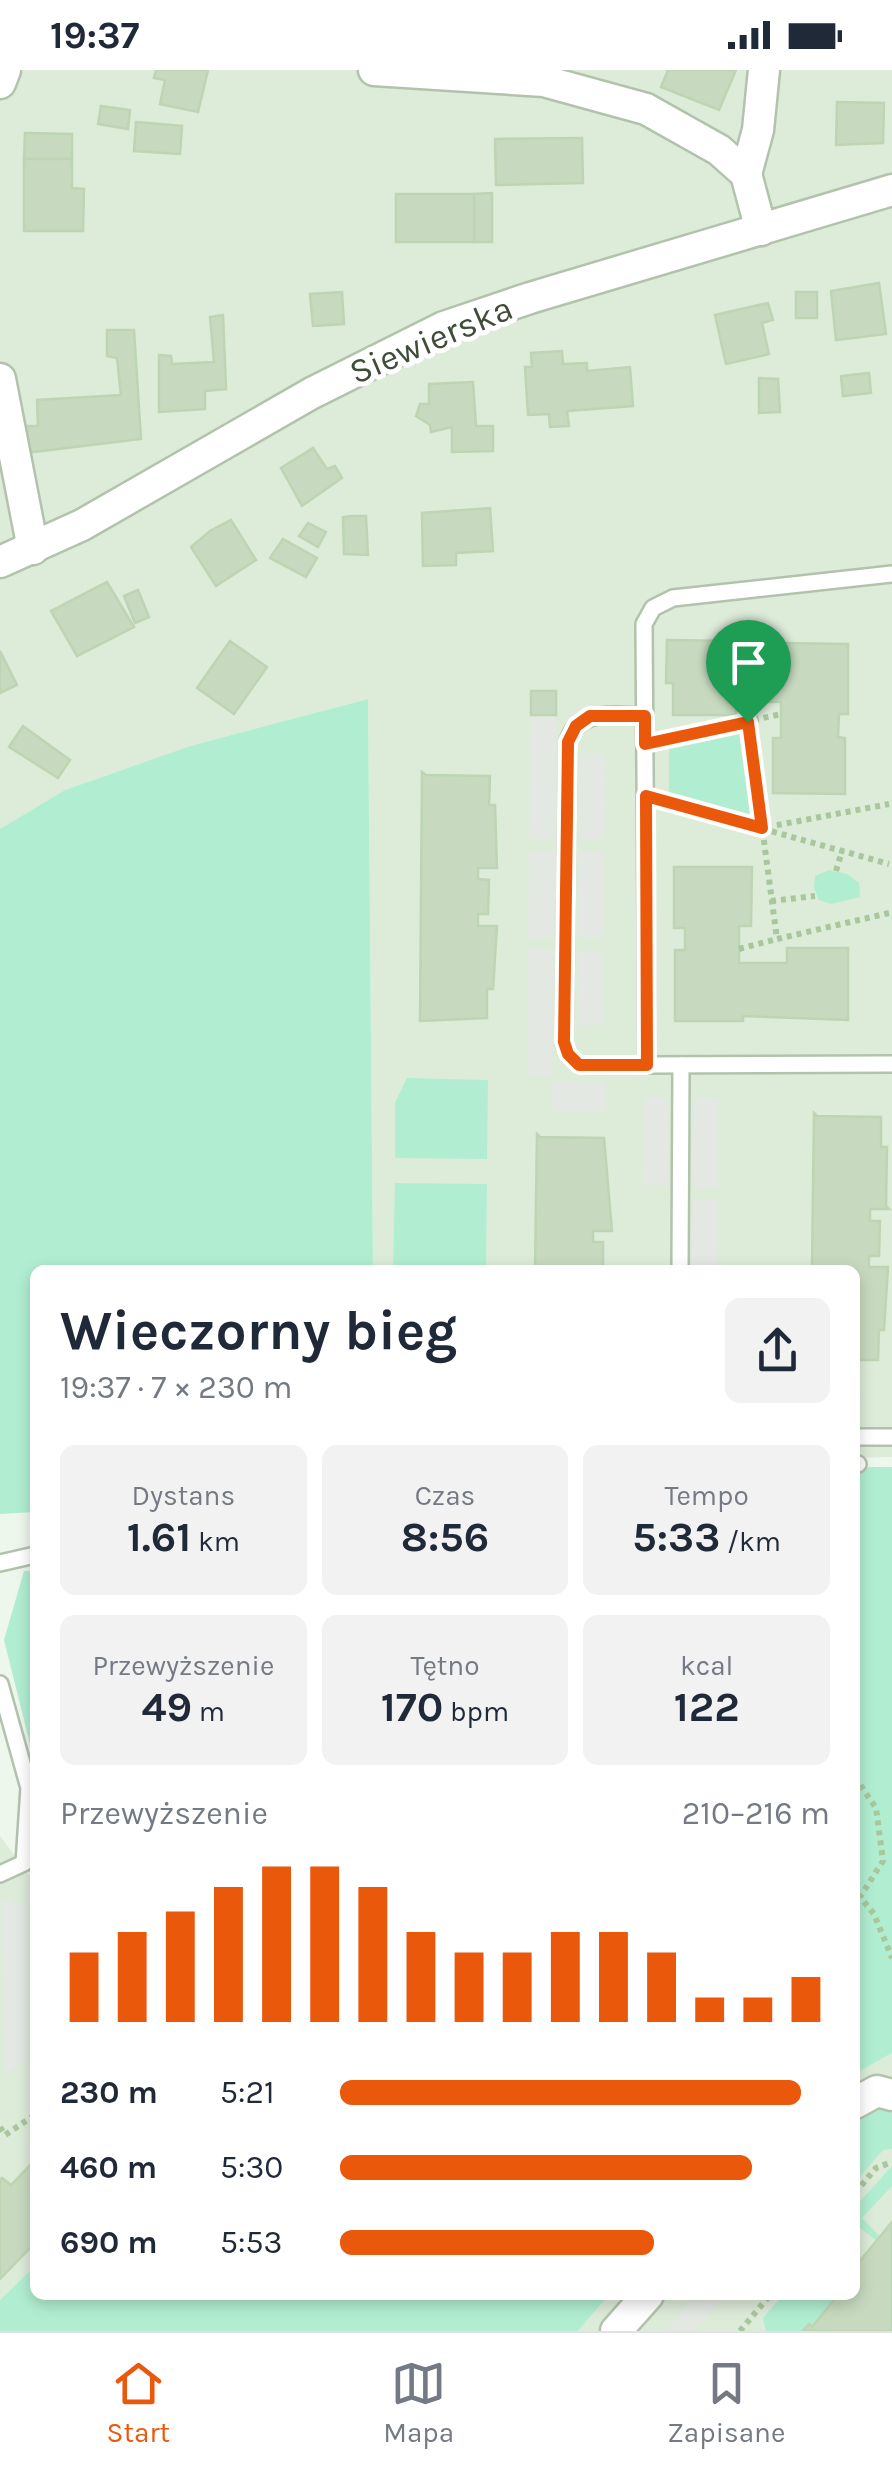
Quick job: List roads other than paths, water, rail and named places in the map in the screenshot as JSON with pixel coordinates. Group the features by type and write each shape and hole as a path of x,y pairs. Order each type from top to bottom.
{"street":[{"path":"0,83 5,70"},
{"path":"374,70 544,81 604,94 682,126 720,150 746,174"},
{"path":"761,230 746,174 758,130 764,70"},
{"name":"Siewierska","path":"0,562 156,485 312,392 444,328 530,298 892,190"},
{"path":"0,379 33,549"},
{"path":"860,2100 877,2091 892,2095"},
{"path":"616,2331 644,2300"}],"lane":[{"path":"647,1065 644,624 653,608 673,598 892,574"},
{"path":"645,716 590,716 576,726 568,742 564,1042 568,1054 579,1065 892,1064"},
{"path":"680,1265 681,1065"},
{"path":"860,1437 892,1437"},
{"path":"0,1563 30,1556"},
{"path":"0,1684 28,1788 24,1862 0,1874"}]}
